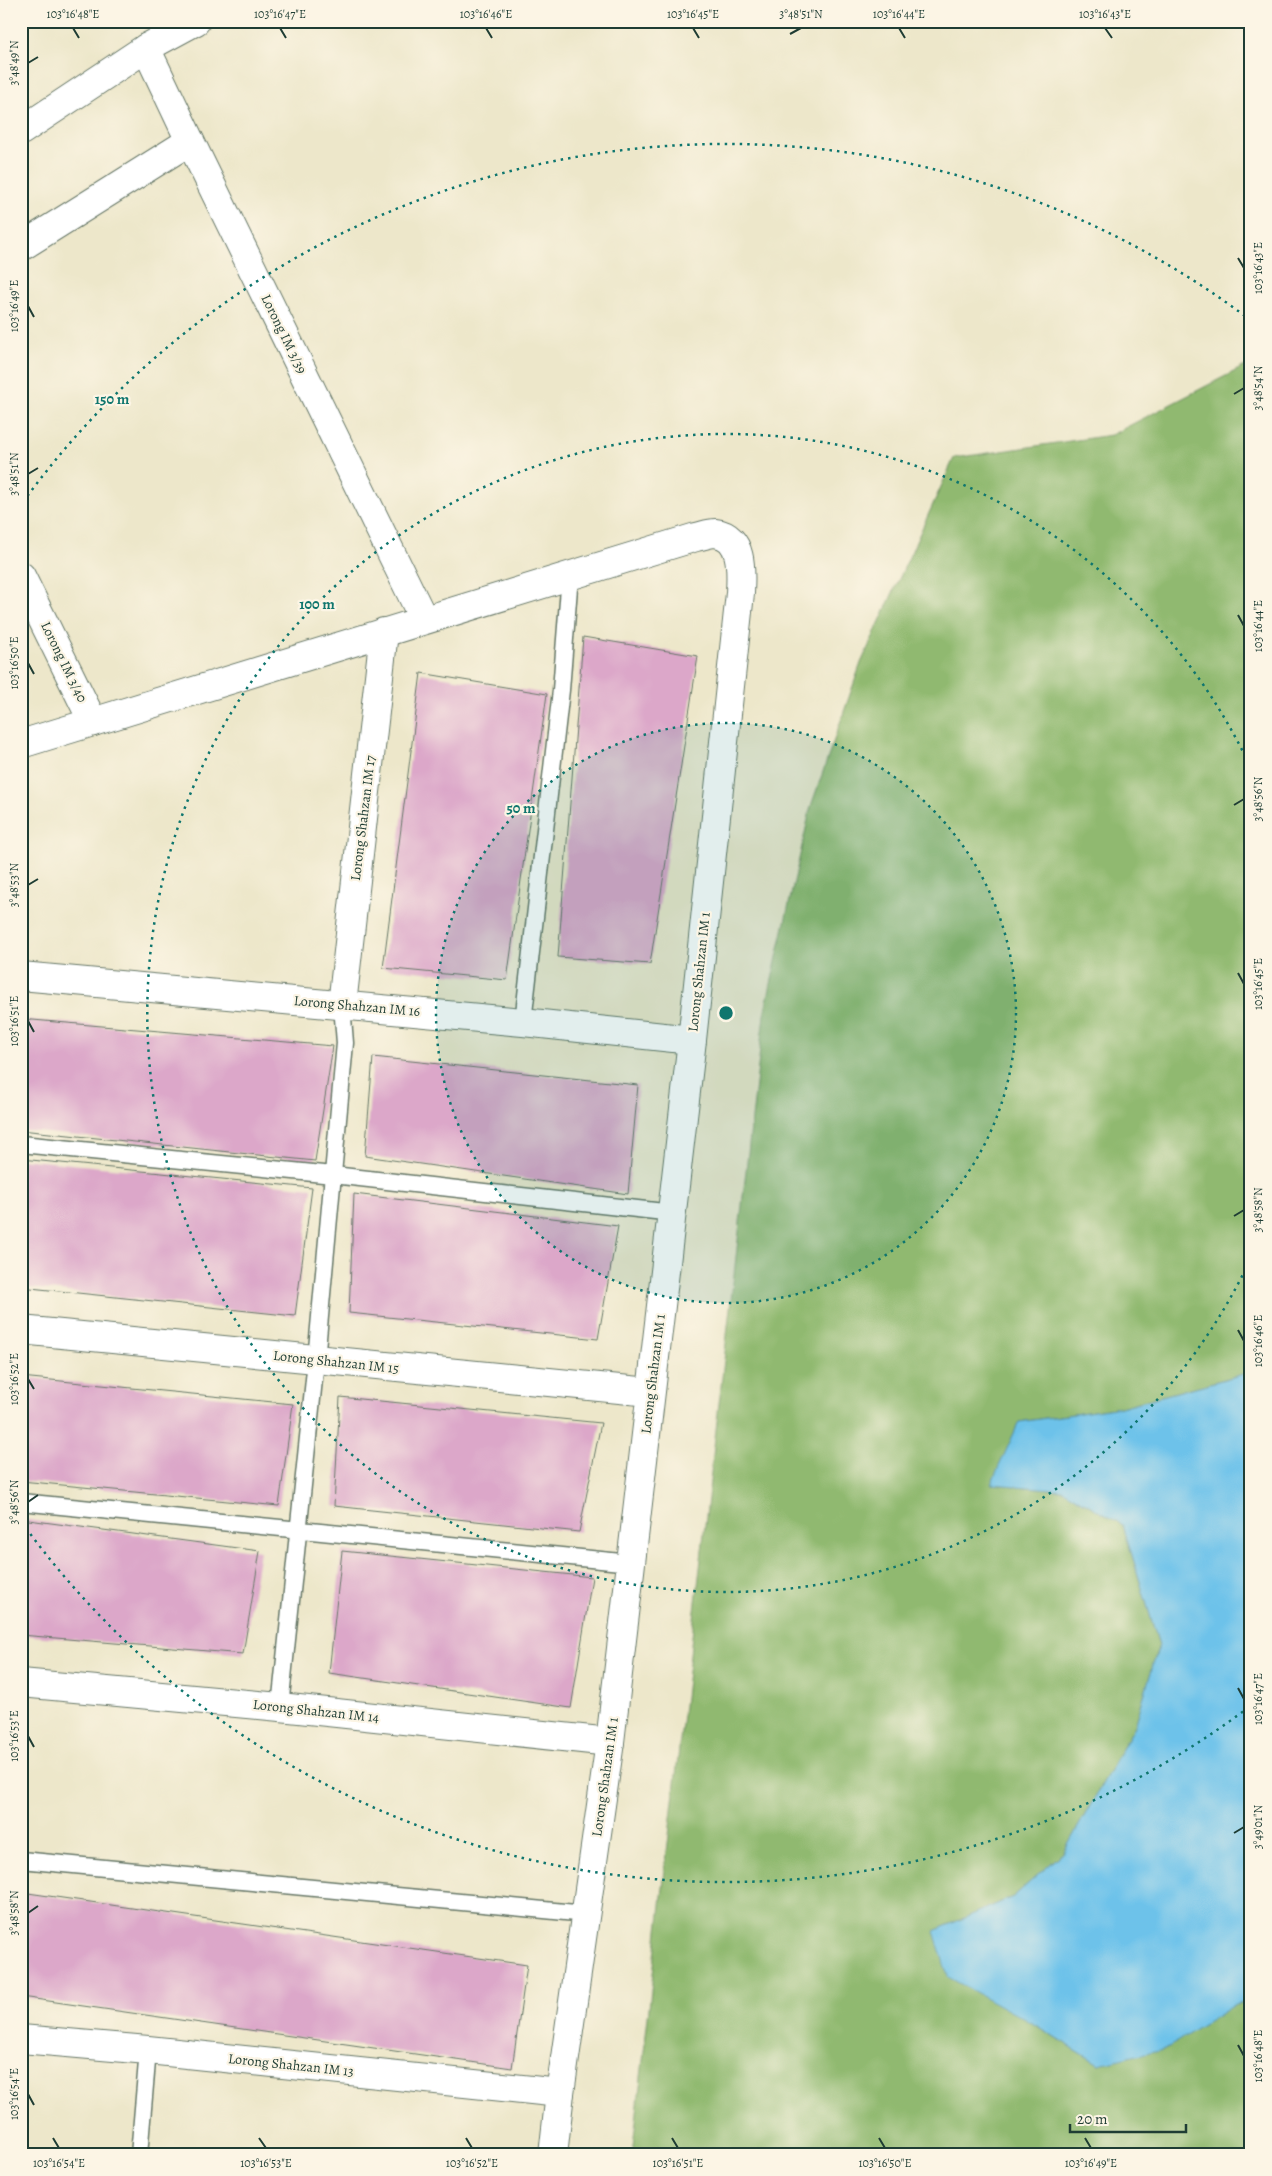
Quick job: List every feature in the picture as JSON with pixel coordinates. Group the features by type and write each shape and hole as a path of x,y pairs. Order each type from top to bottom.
{"street":[{"path":"21,131 146,48 196,21"},
{"name":"Lorong IM 3/39","path":"146,48 424,620"},
{"path":"21,247 190,141"},
{"name":"Lorong Shahzan IM 1","path":"554,2155 560,2094 610,1742 650,1392 673,1213 740,593 741,567 739,552 729,540 716,533 696,537 570,575"},
{"path":"21,744 570,575"},
{"name":"Lorong IM 3/40","path":"21,576 93,722"},
{"name":"Lorong Shahzan IM 17","path":"342,1005 384,632"},
{"name":"Lorong Shahzan IM 16","path":"21,976 523,1022 692,1040"},
{"name":"Lorong Shahzan IM 15","path":"21,1330 650,1392"},
{"name":"Lorong Shahzan IM 14","path":"21,1683 280,1707 610,1742"},
{"name":"Lorong Shahzan IM 13","path":"21,2039 148,2050 560,2094"}],"lane":[{"path":"523,1022 561,690 570,575"},
{"path":"280,1707 316,1360 345,1043 342,1005"},
{"path":"21,1144 333,1175 673,1213"},
{"path":"21,1502 631,1563"},
{"path":"21,1860 586,1914"},
{"path":"139,2155 148,2050"}],"green space":[{"path":"1251,363 1251,1372 1121,1407 1019,1422 992,1484 1063,1490 1123,1525 1159,1645 1135,1726 1064,1852 1013,1897 934,1931 1037,2026 1099,2064 1236,2004 1251,2000 1251,2155 632,2155 764,1015 811,806 861,663 954,458 1111,435"}],"water":[{"path":"1251,1372 1251,2000 1236,2004 1167,2048 1099,2064 1037,2026 948,1977 934,1931 1013,1897 1064,1852 1135,1726 1159,1645 1123,1525 1063,1490 991,1484 1019,1422 1121,1407"}],"building":[{"path":"583,637 698,656 650,964 558,957"},
{"path":"421,673 547,694 507,980 383,968"},
{"path":"21,1019 333,1046 315,1161 21,1130"},
{"path":"373,1057 638,1085 628,1194 365,1156"},
{"path":"21,1159 312,1188 295,1316 21,1287"},
{"path":"354,1194 618,1226 598,1339 349,1313"},
{"path":"21,1377 293,1404 279,1506 21,1481"},
{"path":"340,1397 601,1423 579,1532 334,1506"},
{"path":"21,1519 260,1551 243,1654 21,1635"},
{"path":"342,1551 592,1577 571,1708 329,1673"},
{"path":"21,1892 527,1965 512,2068 21,1997"}]}
